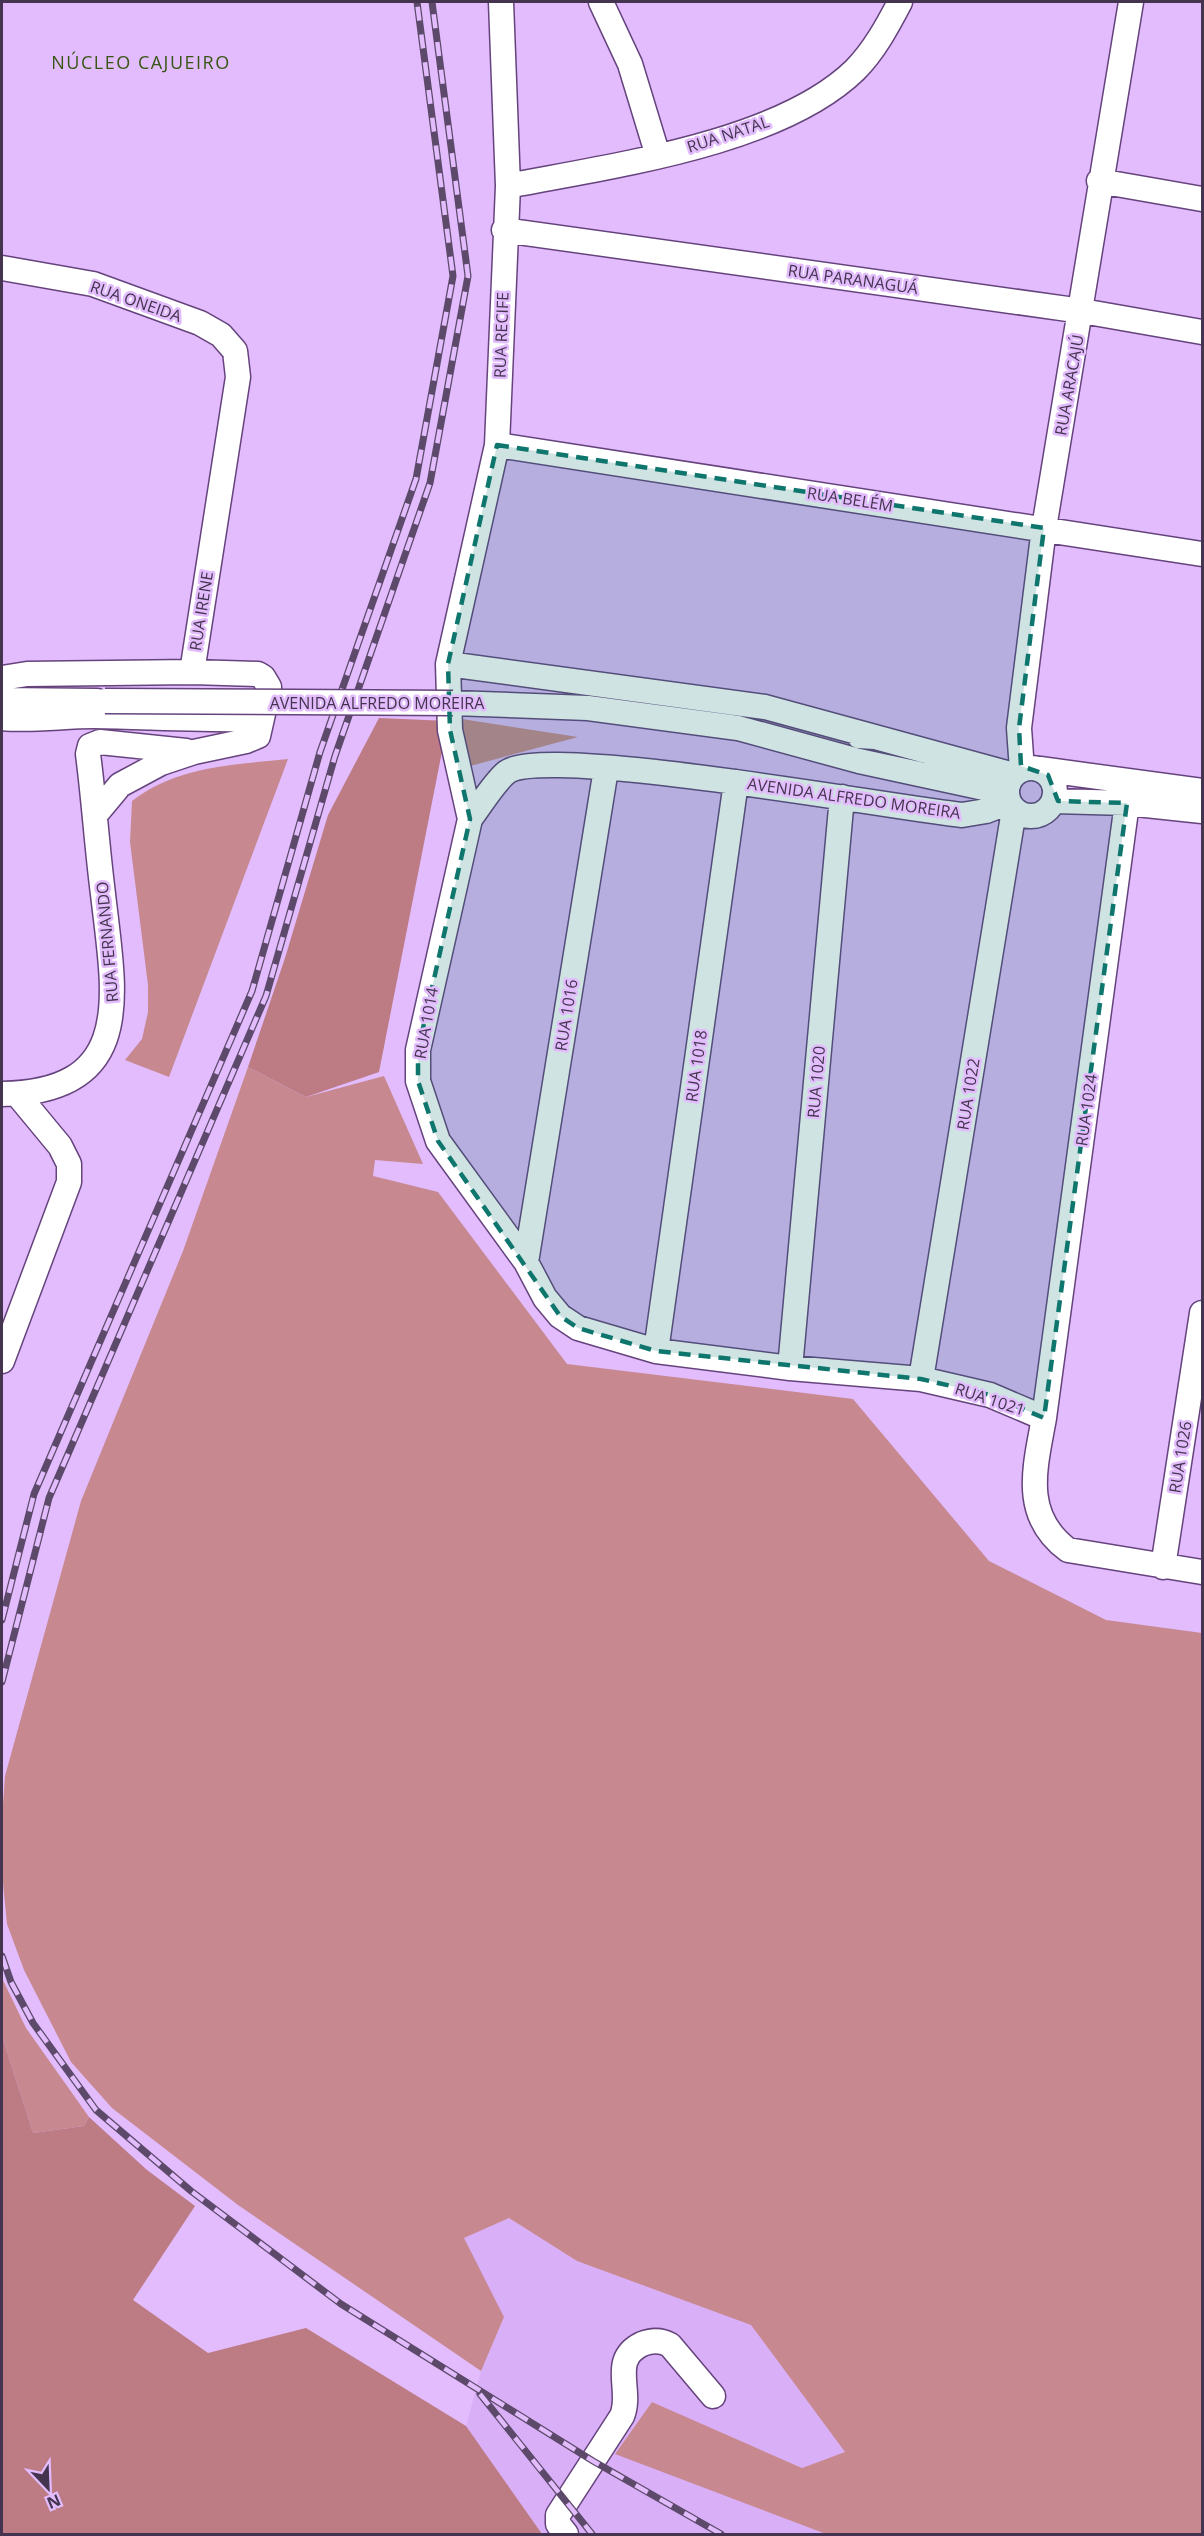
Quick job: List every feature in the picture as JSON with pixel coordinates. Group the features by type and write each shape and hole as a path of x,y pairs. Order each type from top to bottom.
{"street":[{"name":"RUA RECIFE","path":"448,664 497,445 504,230 508,186 501,2"},
{"path":"601,2 630,64 658,156"},
{"name":"RUA NATAL","path":"508,186 658,156 759,127 811,104 856,70 885,30 900,2"},
{"name":"RUA ARACAJÚ","path":"1017,787 1018,728 1044,528 1082,311 1099,181 1131,2"},
{"path":"1099,181 1203,199"},
{"name":"RUA PARANAGUÁ","path":"504,230 1082,311 1203,332"},
{"name":"RUA ONEIDA","path":"2,268 93,284 200,323 221,335 235,351 238,377"},
{"name":"RUA IRENE","path":"95,815 120,785 138,774 161,763 194,752 254,739 258,736 269,687 263,677 192,672 238,377"},
{"name":"RUA BELÉM","path":"497,445 1203,554"},
{"name":"AVENIDA ALFREDO MOREIRA","path":"448,664 765,707 875,737 1017,787"},
{"name":"RUA 1014","path":"448,664 450,730 470,819 418,1050 418,1081 438,1141 526,1262 546,1298 560,1316 578,1328 656,1351"},
{"path":"2,678 27,674 192,672"},
{"name":"AVENIDA ALFREDO MOREIRA","path":"2,700 523,704 588,708 745,729 875,737"},
{"path":"2,718 26,720 92,716 187,720 261,719"},
{"name":"AVENIDA ALFREDO MOREIRA","path":"745,729 859,761 1017,787 1203,790"},
{"name":"RUA FERNANDO","path":"9,1094 65,1083 84,1071 98,1056 108,1034 113,1010 88,754 90,746 100,742 194,752"},
{"name":"AVENIDA ALFREDO MOREIRA","path":"470,819 507,772 533,765 606,769 736,782 962,815 986,811 1017,787"},
{"name":"RUA 1016","path":"526,1262 606,769"},
{"name":"RUA 1018","path":"656,1351 736,782"},
{"path":"1054,783 1054,801 1041,815 1031,817 1017,787 1054,783"},
{"name":"RUA 1022","path":"921,1379 1017,787"},
{"name":"RUA 1020","path":"790,1368 842,797"},
{"path":"1054,801 1127,803 1203,811"},
{"name":"RUA 1024","path":"1044,1418 1127,803"},
{"path":"2,1361 69,1182 69,1164 60,1146 9,1094"},
{"name":"RUA 1026","path":"1163,1567 1203,1313"},
{"name":"RUA 1021","path":"656,1351 790,1368 921,1379 990,1395 1044,1418 1036,1465 1035,1498 1042,1522 1052,1538 1068,1550 1203,1572"},
{"path":"566,2535 558,2524 558,2515 622,2416 626,2398 623,2366 631,2352 650,2342 670,2345 713,2396"}],"highlighted area":[{"path":"497,445 1044,528 1019,728 1021,766 1048,775 1058,801 1127,803 1044,1418 990,1395 921,1379 656,1351 578,1328 560,1316 438,1141 418,1081 418,1050 470,819 450,730 448,664"}],"shaded area":[{"path":"379,718 448,721 379,1072 306,1097 248,1067 285,958 328,815"},
{"path":"462,719 578,737 463,768"},
{"path":"288,759 169,1077 125,1060 142,1039 148,1012 148,985 130,842 132,801 149,789 186,774 226,766"},
{"path":"248,1067 306,1097 384,1076 423,1164 375,1160 373,1176 438,1192 567,1364 853,1399 989,1561 1106,1620 1202,1633 1202,2534 826,2534 615,2454 652,2402 802,2468 845,2452 751,2325 577,2261 509,2218 464,2238 504,2317 481,2371 238,2205 112,2108 71,2062 24,1970 7,1924 2,1873 5,1776 81,1501 183,1251"},
{"path":"2,1978 26,2028 89,2117 84,2126 33,2133 2,2036"},
{"path":"2,2036 33,2133 84,2126 89,2117 147,2170 195,2206 133,2300 208,2353 306,2328 466,2426 542,2534 2,2534"},
{"path":"509,2218 577,2261 751,2325 845,2452 802,2468 652,2402 615,2453 826,2534 542,2534 466,2426 481,2371 504,2317 463,2238"}],"railway":[{"path":"2,1620 34,1494 252,991 320,752 416,479 453,276 417,2"},
{"path":"2,1682 49,1498 266,996 335,756 430,483 468,276 432,2"},
{"path":"2,1956 11,1982 33,2023 96,2110 191,2191 341,2304 593,2461 721,2534"},
{"path":"480,2394 592,2534"}],"district":[{"name":"NÚCLEO CAJUEIRO","path":"141,63"}]}
